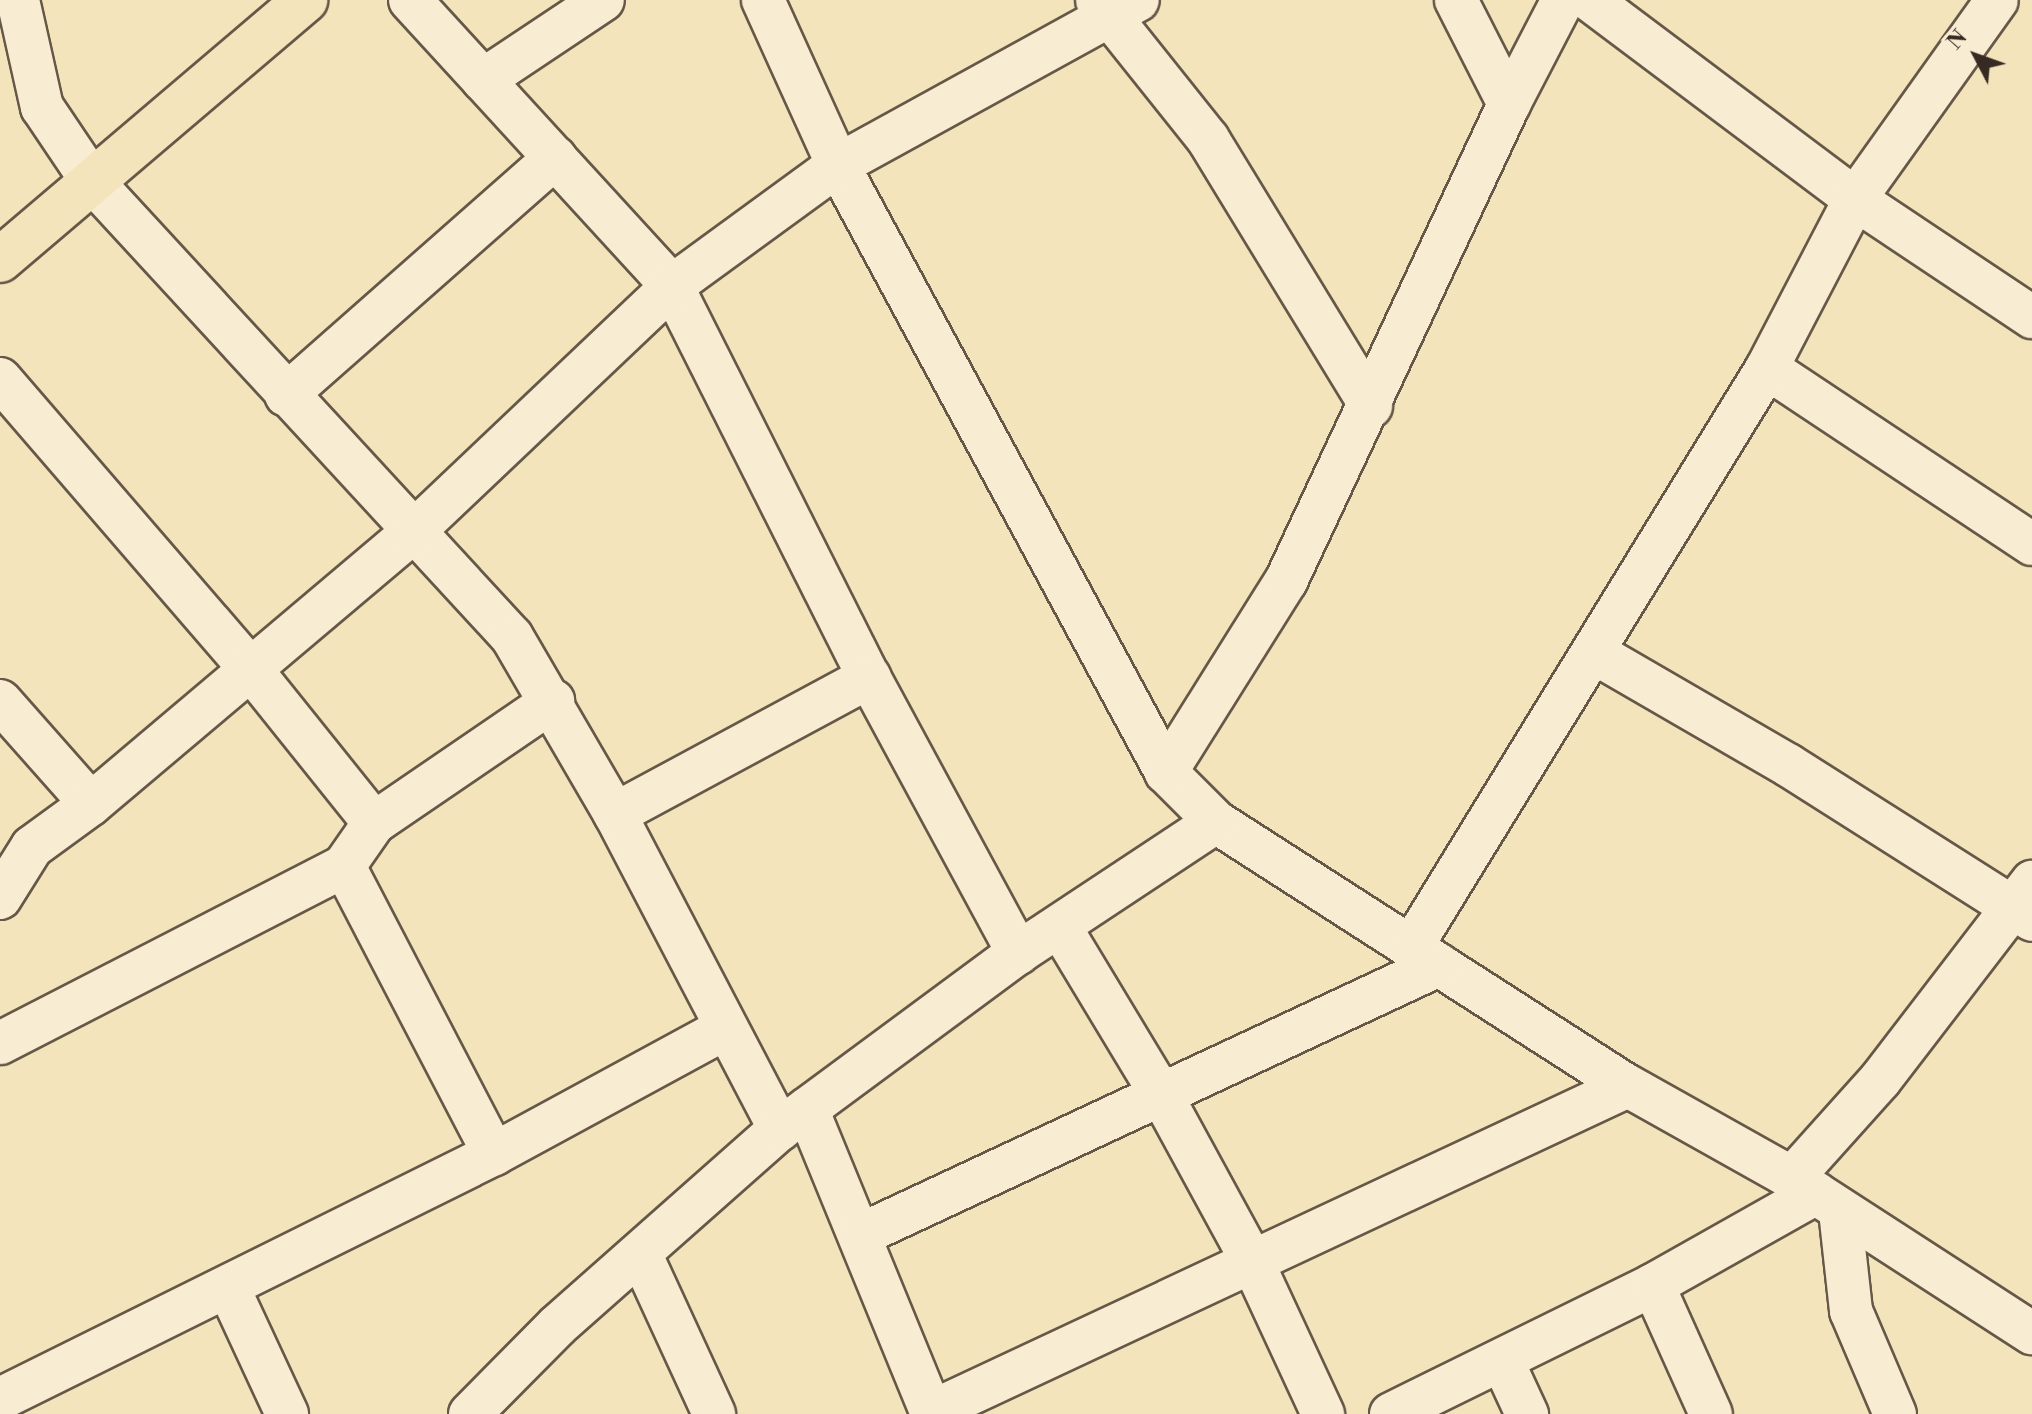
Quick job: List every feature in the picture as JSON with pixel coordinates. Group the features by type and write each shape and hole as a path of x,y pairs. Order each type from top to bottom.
{"main road":[{"path":"0,260 305,0"}],"street":[{"path":"18,0 42,107 91,180 412,533 495,613 553,701 615,814 724,1029 794,1119 860,1235 932,1413 1628,1086"},
{"path":"410,0 672,286 869,677 1018,953"},
{"path":"483,80 603,0"},
{"path":"763,0 838,165 1166,772 1216,822 1628,1086 1816,1194 2032,1333"},
{"path":"1456,0 1509,104"},
{"path":"1166,772 1286,581 1371,406 1509,104 1563,0"},
{"path":"1590,0 1855,199 2032,317"},
{"path":"860,1235 1162,1096 1425,955 1593,652 1767,368 1855,199 1997,0"},
{"path":"0,898 32,847 91,804 249,667 412,533 672,286 838,165 1113,5 1208,139 1371,406"},
{"path":"286,395 555,158"},
{"path":"1767,368 2032,544"},
{"path":"0,379 249,667 374,823"},
{"path":"1391,1414 1653,1285 1816,1194 1880,1080 2026,904 1593,652"},
{"path":"615,814 869,677"},
{"path":"0,701 91,804"},
{"path":"0,1043 344,866 374,823 553,701"},
{"path":"470,1414 557,1326 794,1119 1018,953 1216,822"},
{"path":"344,866 494,1154"},
{"path":"1060,927 1162,1096 1252,1261 1323,1414"},
{"path":"0,1399 229,1289 494,1154 724,1029"},
{"path":"1816,1194 1851,1311 1895,1414"},
{"path":"641,1255 714,1414"},
{"path":"1653,1285 1711,1414"},
{"path":"229,1289 287,1414"},
{"path":"1502,1360 1527,1414"}]}
